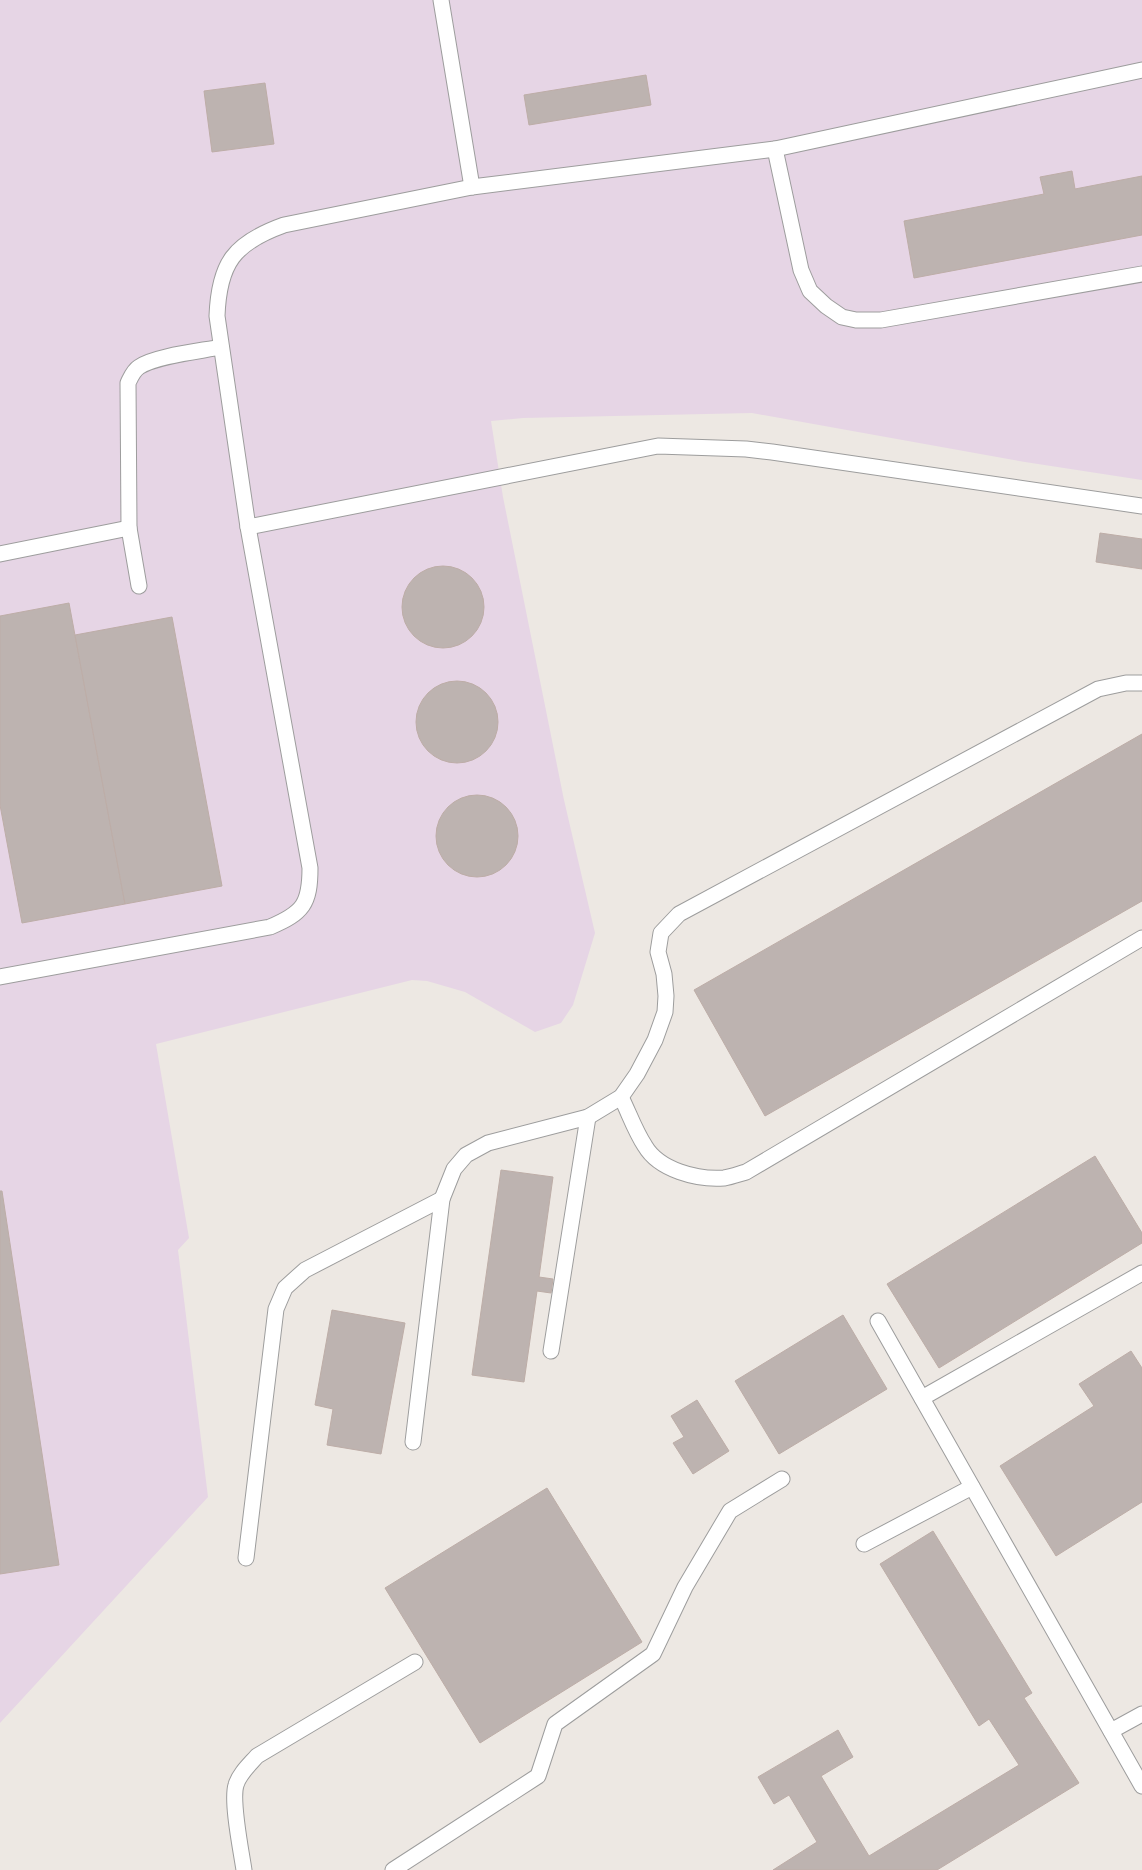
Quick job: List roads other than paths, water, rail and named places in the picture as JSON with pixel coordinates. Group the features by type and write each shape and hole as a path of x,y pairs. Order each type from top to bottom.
{"lane":[{"path":"440,0 472,187"},
{"path":"0,978 270,927 290,918 302,907 310,890 310,868 248,527 217,316 218,295 223,275 232,257 246,244 260,234 284,225 472,187 775,149 1142,70"},
{"path":"775,149 801,270 810,291 826,306 842,317 856,320 881,320 1142,274"},
{"path":"139,586 129,528 128,383 133,372 151,361 221,347"},
{"path":"248,527 658,446 729,448 772,452 1142,506"},
{"path":"0,554 129,528"},
{"path":"413,1442 442,1198 454,1169 466,1154 488,1143 588,1118 621,1097 637,1074 655,1040 665,1012 666,996 658,952 661,932 679,914 1098,689 1126,683 1142,683"},
{"path":"621,1097 645,1147 659,1161 678,1172 700,1176 724,1178 746,1172 1142,938"},
{"path":"551,1351 588,1118"},
{"path":"246,1558 276,1309 286,1288 305,1270 442,1198"},
{"path":"922,1398 1142,1273"},
{"path":"878,1321 1142,1786"},
{"path":"392,1870 538,1776 555,1724 653,1654 685,1587 730,1511 782,1479"},
{"path":"864,1544 972,1487"},
{"path":"244,1870 234,1797 236,1783 246,1768 256,1756 415,1662"},
{"path":"1111,1731 1142,1714"}]}
